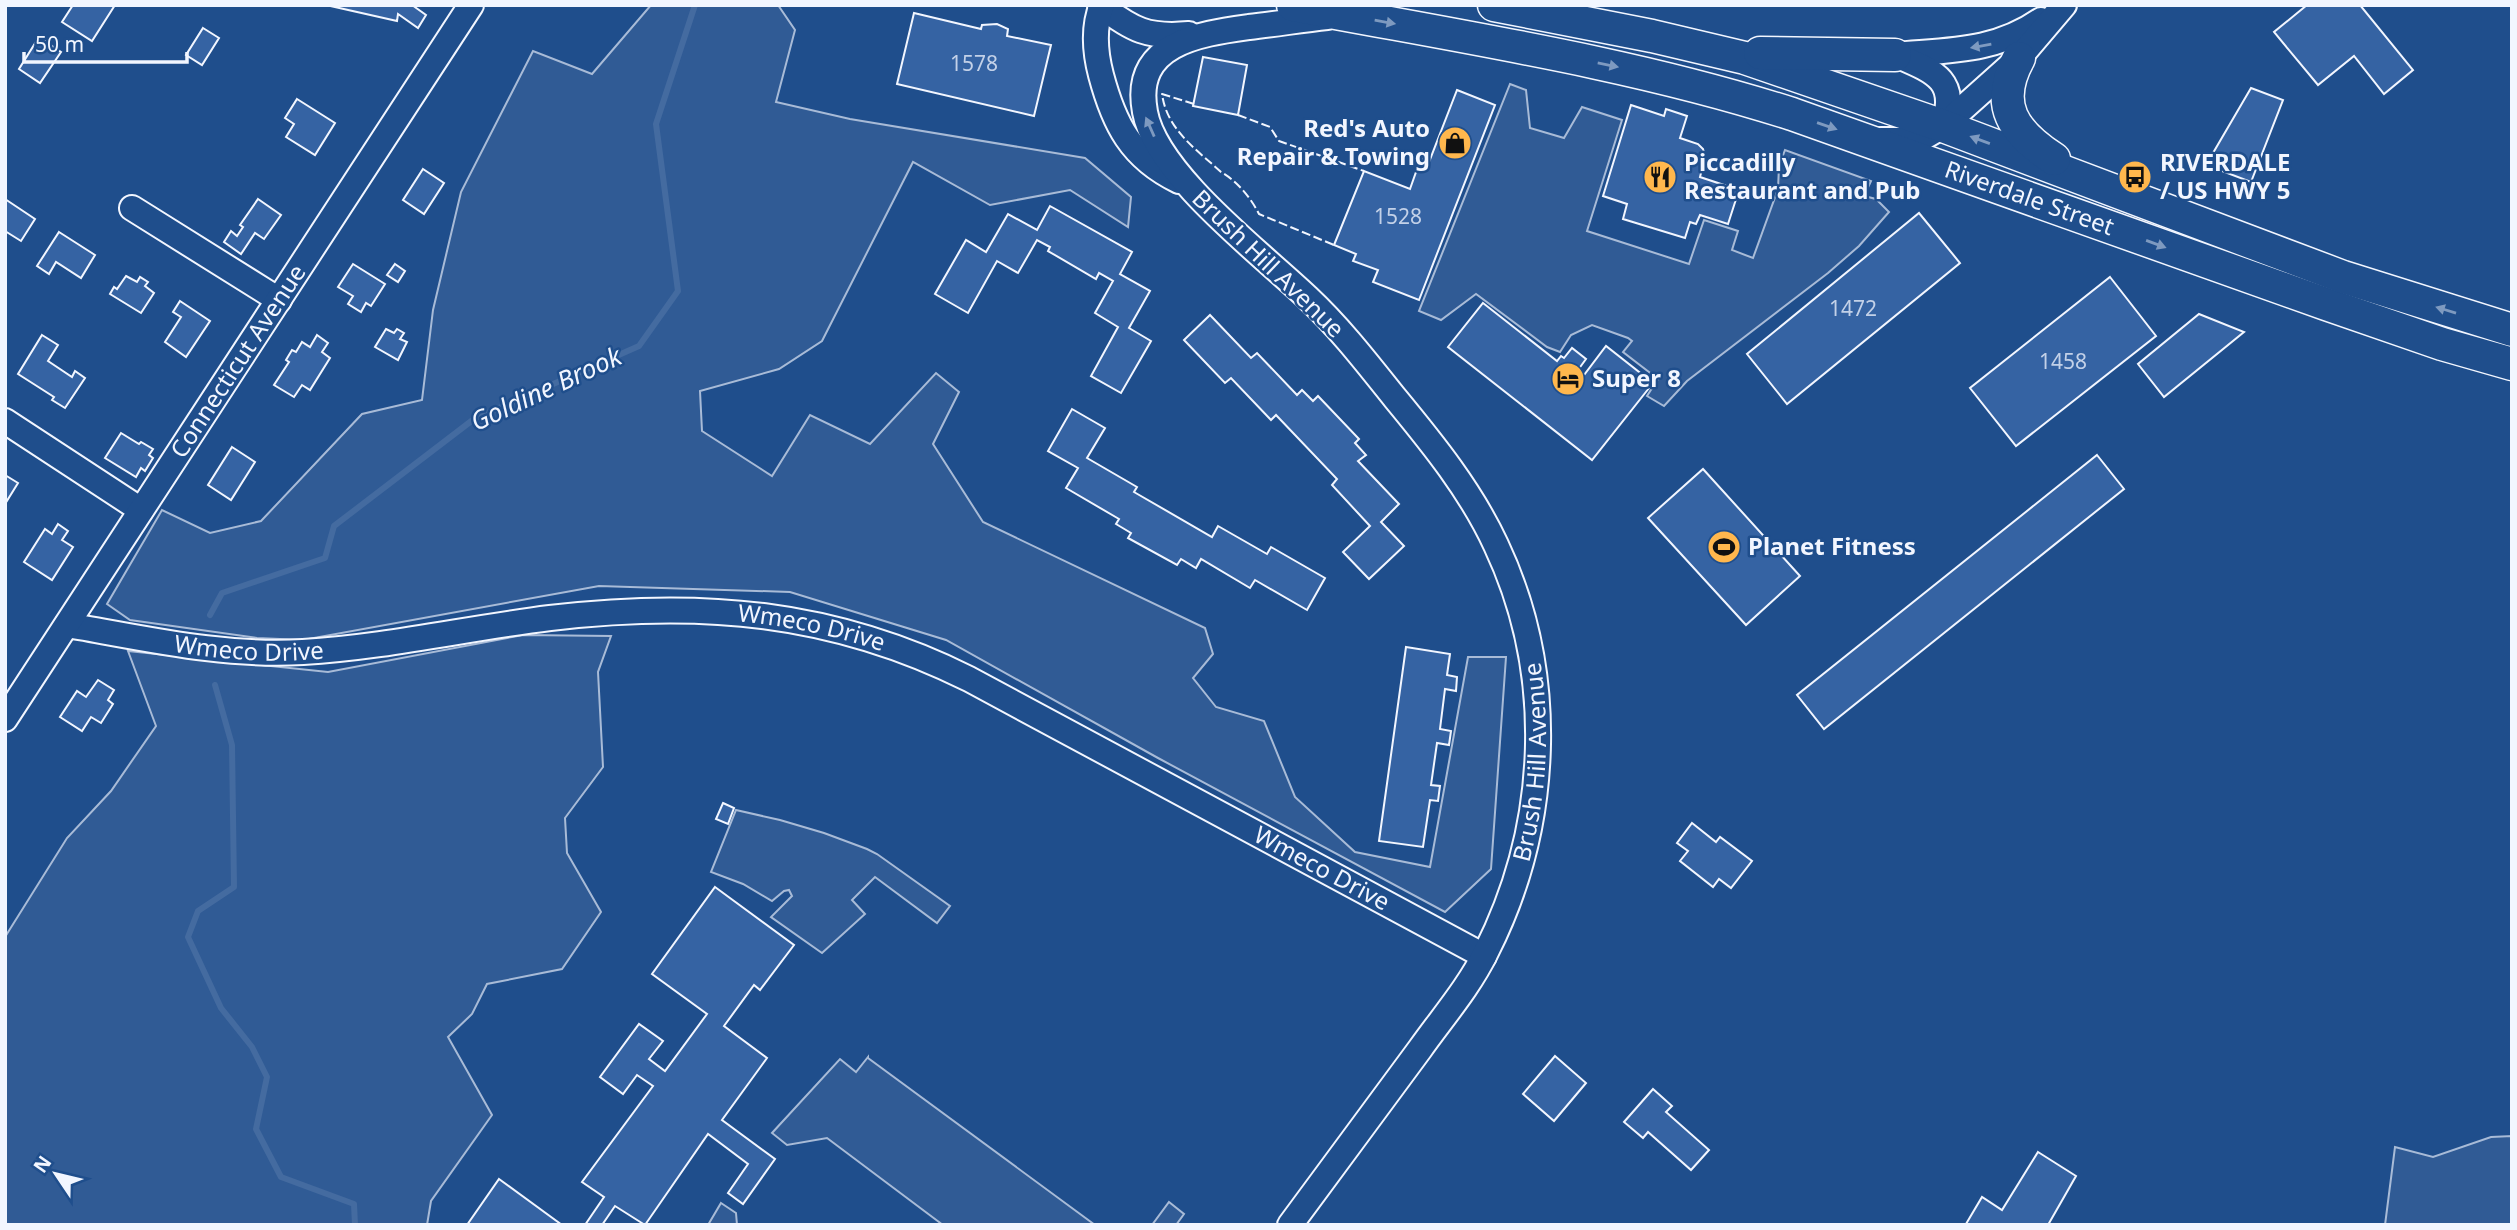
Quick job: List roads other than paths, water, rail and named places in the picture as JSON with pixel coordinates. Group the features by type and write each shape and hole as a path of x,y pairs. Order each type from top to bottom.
{"main road":[{"name":"Riverdale Street","path":"1293,5 1467,36 1654,75 1768,106 2326,304 2442,344 2512,364"},
{"name":"Riverdale Street","path":"1494,5 1723,52 1943,126 2343,277 2512,330"},
{"path":"1723,52 1895,55"},
{"path":"2018,58 2009,76 2007,88 2008,108 2014,122 2026,137 2052,158 2095,183"}],"street":[{"name":"Connecticut Avenue","path":"5,719 471,5"},
{"path":"1895,55 1992,45 2017,36 2064,5"},
{"path":"1866,140 1919,140 1943,126 2018,58 2064,5"},
{"name":"Brush Hill Avenue","path":"1185,185 1147,161 1112,114 1098,63 1096,21 1101,6 1131,28 1143,33 1165,36 1345,15"},
{"name":"Brush Hill Avenue","path":"1107,97 1151,69 1170,48 1184,40 1210,32"},
{"path":"1895,55 1922,67 1945,85 1950,100 1943,126"},
{"name":"Brush Hill Avenue","path":"1151,69 1144,93 1147,120 1160,148 1185,185 1290,280 1346,338 1458,478 1485,524 1508,572 1518,600 1535,670 1538,748 1533,803 1521,863 1485,956 1290,1225"},
{"path":"132,208 279,300"},
{"path":"5,421 141,510"},
{"name":"Wmeco Drive","path":"66,625 209,649 300,653 425,639 551,618 682,609 732,611 830,627 901,649 969,678 1485,956"}],"waterway":[{"name":"Goldine Brook","path":"210,615 222,593 325,558 334,526 474,419 639,346 678,291 656,124 695,5"},
{"name":"Goldine Brook","path":"215,685 232,745 234,887 198,911 188,937 221,1008 252,1047 267,1077 256,1129 281,1177 354,1204 355,1225"}],"place":[{"name":"Red's Auto Repair & Towing","path":"1455,143"},
{"name":"Piccadilly Restaurant and Pub","path":"1660,177"},
{"name":"RIVERDALE / US HWY 5","path":"2135,177"},
{"name":"Super 8","path":"1568,379"},
{"name":"Planet Fitness","path":"1724,547"}]}
